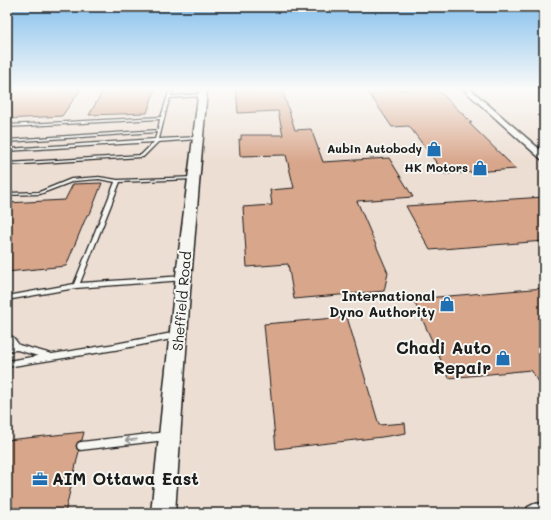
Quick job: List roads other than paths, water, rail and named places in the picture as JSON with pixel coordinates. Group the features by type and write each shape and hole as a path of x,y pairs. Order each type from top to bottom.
{"street":[{"name":"Sheffield Road","path":"163,513 183,278 200,113"},
{"path":"494,113 544,157"},
{"path":"534,513 544,512"}],"lane":[{"path":"7,164 142,156 156,141 164,113"},
{"path":"7,126 162,118"},
{"path":"7,141 158,132"},
{"path":"7,150 197,138"},
{"path":"7,194 40,193 73,180 99,178 118,181 194,178"},
{"path":"76,286 118,181"},
{"path":"7,298 76,286 183,278"},
{"path":"7,364 179,335"},
{"path":"7,338 11,339 17,347"},
{"path":"7,348 17,347 52,357"},
{"path":"81,446 170,436"}],"place":[{"name":"Aubin Autobody","path":"434,149"},
{"name":"HK Motors","path":"480,168"},
{"name":"International Dyno Authority","path":"447,304"},
{"name":"Chadi Auto Repair","path":"503,358"},
{"name":"AIM Ottawa East","path":"40,479"}]}
